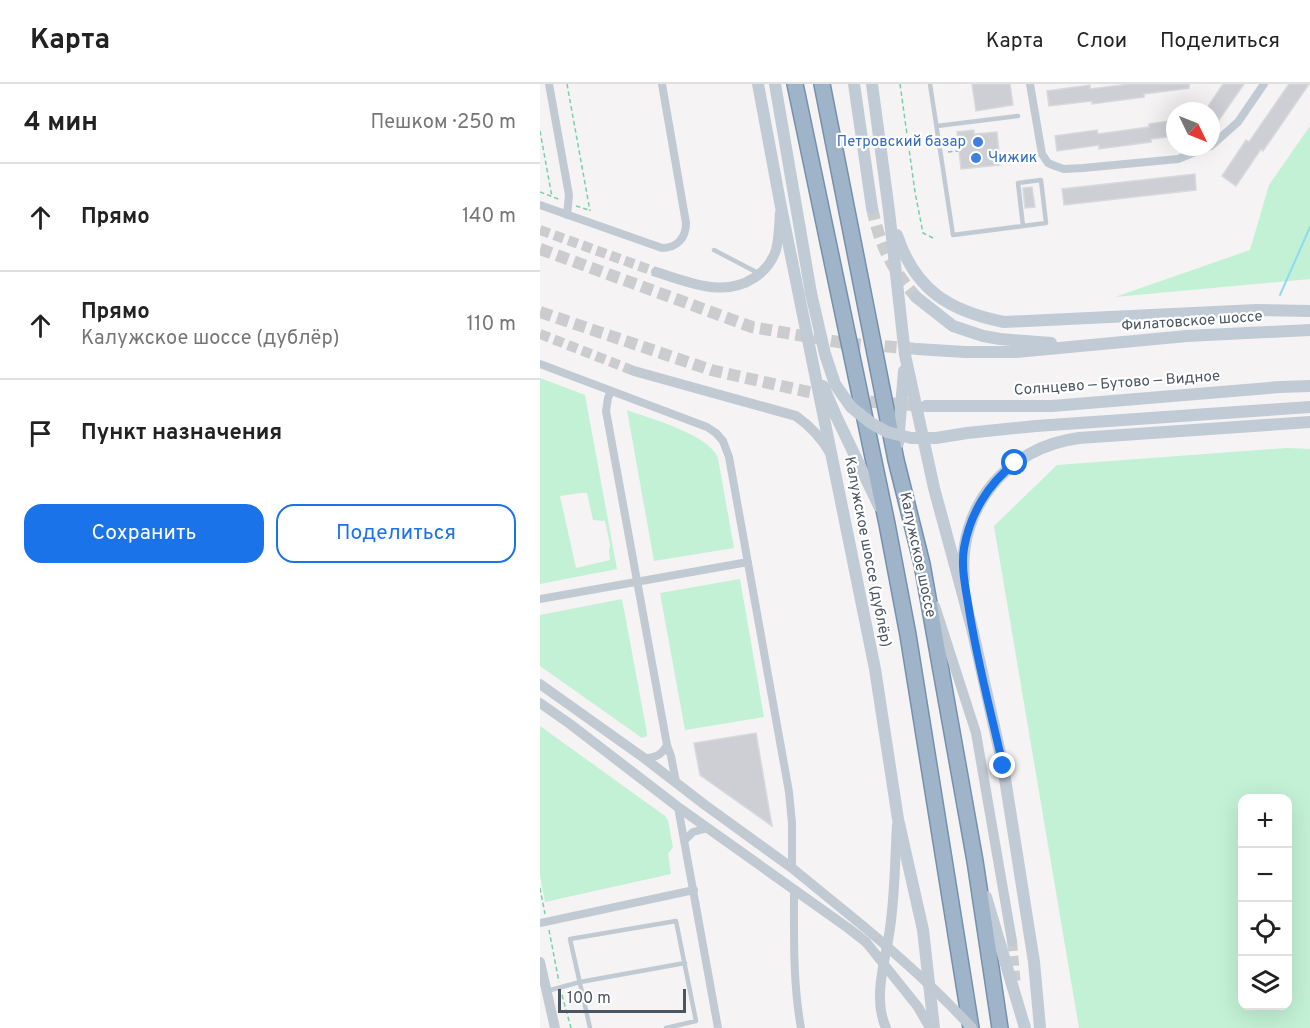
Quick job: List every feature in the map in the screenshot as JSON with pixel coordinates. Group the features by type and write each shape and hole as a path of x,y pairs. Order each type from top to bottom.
{"highway":[{"name":"Калужское шоссе","path":"795,84 887,524 910,647 972,1028"},
{"name":"Калужское шоссе","path":"822,84 896,460 922,564 975,861 1000,1028"}],"main road":[{"name":"Калужское шоссе (дублёр)","path":"758,84 875,669 897,819 923,930 932,1028"},
{"path":"775,84 825,354 835,384 851,407 871,423 887,432 911,438 936,438 1036,426 1310,407"},
{"path":"854,84 872,208"},
{"path":"872,84 890,211 905,355 934,488 972,628 1003,766 1034,962 1040,1028"},
{"path":"890,211 901,248 916,275 945,301 966,313 987,319 1028,322 1245,311 1310,311"},
{"path":"916,297 953,326 982,336 1076,346"},
{"name":"Филатовское шоссе","path":"1076,346 1187,336 1310,330"},
{"path":"917,348 965,352 1016,352 1076,346"},
{"path":"896,460 905,355"},
{"path":"813,362 887,524"},
{"name":"Солнцево — Бутово — Видное","path":"926,406 1052,406 1310,386"},
{"path":"972,628 963,565 969,528 984,495 1004,472 1027,455 1051,444 1079,438 1310,422"},
{"path":"975,861 1025,1028"}],"street":[{"path":"549,84 569,195 567,215"},
{"path":"540,205 662,248 674,246 681,240 685,233 686,223 662,84"},
{"path":"1030,84 1042,154 1048,163 1064,169 1178,159 1185,156"},
{"path":"1220,137 1238,122 1264,84"},
{"path":"656,272 703,286 718,288 734,288 747,283 771,264 777,248 781,207"},
{"path":"540,364 698,423 712,430 726,447 789,792 792,865"},
{"path":"634,371 796,416 823,441 833,459"},
{"path":"611,390 606,411 667,745 676,782"},
{"path":"540,599 748,562"},
{"path":"922,564 976,733 1012,941"},
{"path":"540,684 792,868 900,957 972,1028"},
{"path":"540,703 678,807 867,942 932,1028"},
{"path":"644,758 660,754 667,745"},
{"path":"678,807 718,1028"},
{"path":"886,1028 882,1021 879,1002 890,927 897,819"},
{"path":"685,840 693,832 708,828"},
{"path":"543,922 694,890"},
{"path":"794,895 794,960 801,1028"},
{"path":"540,962 555,1028"}],"lane":[{"path":"930,84 953,235 1023,226 1046,223 1041,180 1018,183 1023,226"},
{"path":"937,126 1018,116"},
{"path":"714,250 761,274"},
{"path":"1269,332 1310,325"},
{"path":"590,1028 570,939 676,921 696,1021 666,1028"},
{"path":"547,991 580,982 685,963"}],"path":[{"path":"567,84 590,211"},
{"path":"900,84 923,233 933,238"},
{"path":"540,131 552,197 540,192"},
{"path":"941,153 959,151"},
{"path":"540,888 543,922 571,1028"}],"green space":[{"path":"1310,126 1310,279 1115,297 1250,250 1269,185"},
{"path":"540,378 585,395 617,569 540,584","holes":["587,493 593,520 605,521 610,545 610,560 576,568 560,496"]},
{"path":"627,410 678,428 712,449 718,458 734,548 654,561"},
{"path":"1287,448 1310,449 1310,1028 1079,1028 994,526 1057,465"},
{"path":"740,579 764,717 685,730 660,593"},
{"path":"622,599 647,733 647,736 642,738 540,666 540,615"},
{"path":"540,726 665,816 668,820 673,847 668,854 671,874 545,902 540,875"}],"building":[{"path":"972,84 1010,84 1013,105 976,111"},
{"path":"1130,84 1189,84 1189,88 1092,104 1092,101 1049,106 1047,91 1090,85 1090,89"},
{"path":"1223,84 1244,84 1220,119 1220,102 1211,102"},
{"path":"1289,84 1309,84 1236,186 1222,176 1246,140 1249,142"},
{"path":"1166,121 1166,137 1151,139 1151,142 1099,149 1099,145 1057,151 1055,136 1097,130 1098,134 1149,127 1149,124"},
{"name":"Петровский базар","path":"974,130 974,134 997,132 1000,165 961,169 957,132"},
{"path":"1195,174 1196,190 1064,205 1062,189"},
{"path":"1032,187 1035,207 1025,208 1023,188"},
{"path":"756,733 772,826 700,775 694,743"}],"waterway":[{"path":"1280,295 1310,227"}],"tunnel":[{"path":"872,208 888,256 916,297"},
{"path":"540,230 656,272"},
{"path":"540,249 752,327 844,343 917,349"},
{"path":"540,312 711,370 826,395"},
{"path":"540,334 634,371"},
{"path":"852,399 925,406"},
{"path":"1012,941 1016,986"}],"place":[{"name":"Петровский базар","path":"978,142"},
{"name":"Чижик","path":"976,158"}],"route":[{"path":"1003,766 972,628 963,565 964,549 975,512 984,495 1015,463"}]}
